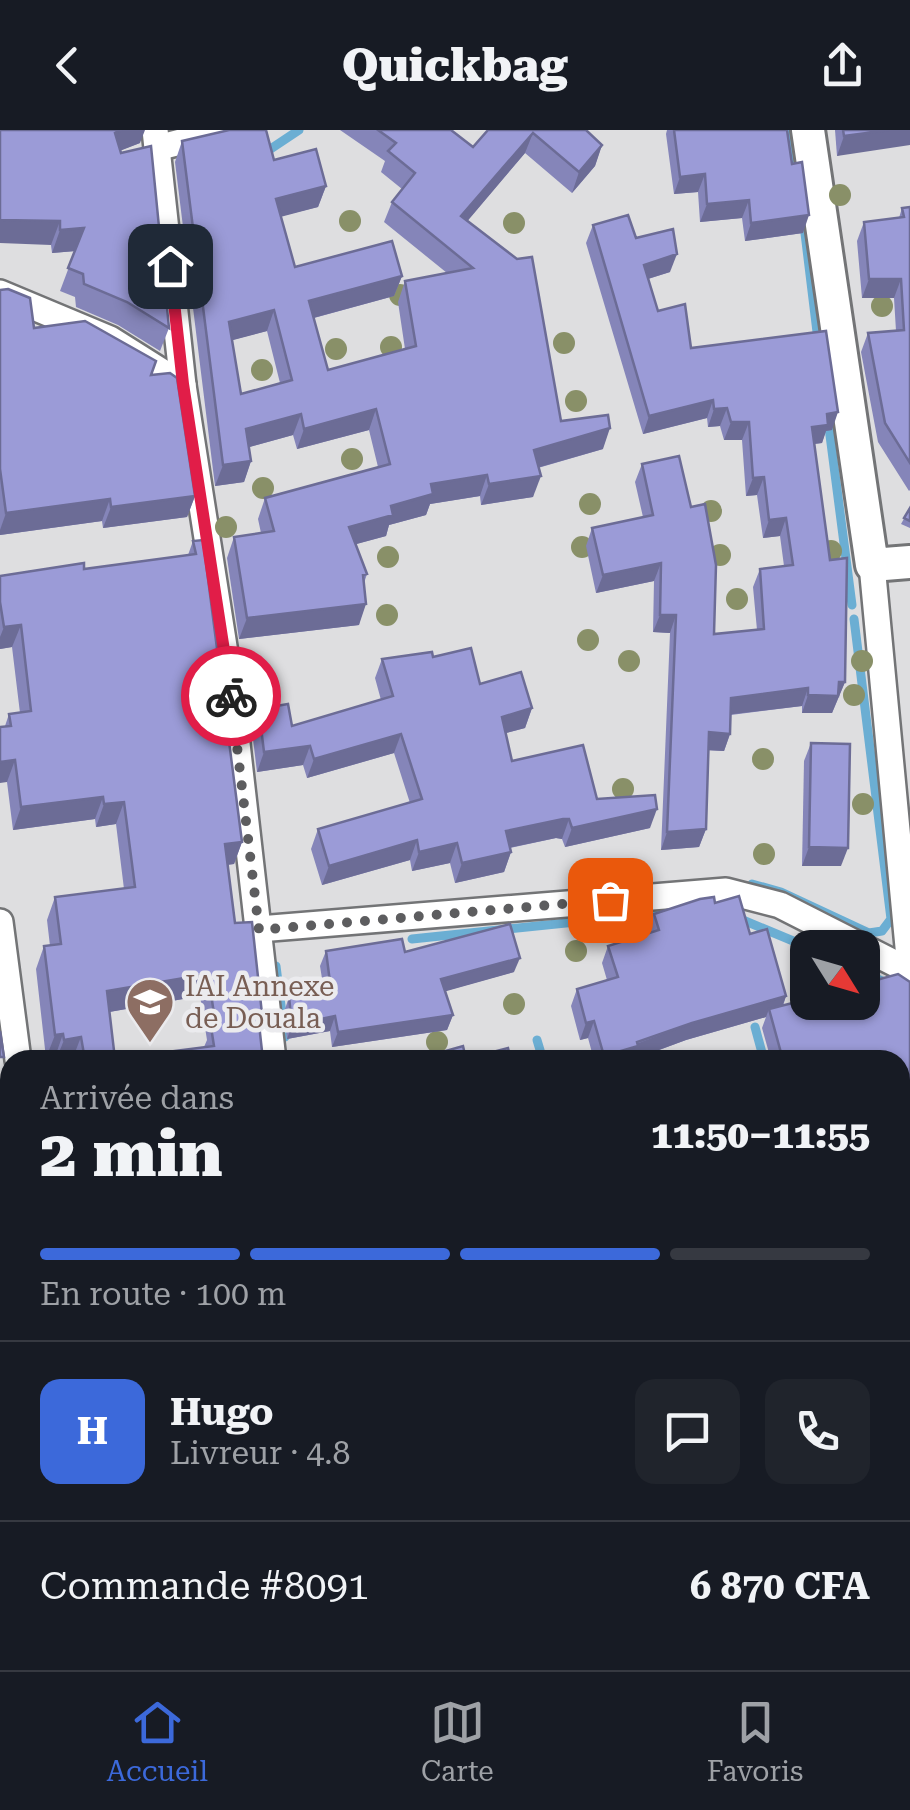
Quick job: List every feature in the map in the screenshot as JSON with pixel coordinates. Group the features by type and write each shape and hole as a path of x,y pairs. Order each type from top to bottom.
{"street":[{"path":"228,130 156,139 183,384 231,691 272,1050"},
{"path":"808,130 872,566 910,970"},
{"path":"0,294 110,339 183,384"},
{"path":"872,566 910,562"},
{"path":"259,930 726,891 780,906 910,970"},
{"path":"0,922 17,1050"}],"building":[{"path":"0,130 122,130 115,133 121,153 151,146 169,328 127,302 84,284 83,274 68,268 84,228 60,230 60,221 0,220"},
{"path":"229,130 266,130 274,160 316,149 326,186 276,199 295,267 392,241 402,276 309,301 328,370 416,346 405,281 473,268 392,202 415,173 388,151 396,143 378,130 451,130 473,147 488,130 586,130 602,145 579,172 533,133 461,216 517,259 532,257 561,421 608,415 610,428 534,450 541,476 489,484 487,475 431,484 433,494 391,506 393,515 349,527 367,574 363,575 366,604 247,618 234,537 274,531 265,498 390,464 376,409 304,429 301,414 246,429 251,461 223,465 182,141","holes":["274,310 292,380 241,394 229,322"]},
{"path":"674,130 787,130 792,164 802,162 809,215 751,223 749,200 707,204 705,174 680,177"},
{"path":"843,130 889,130 844,136"},
{"path":"910,207 910,463 885,423 868,333 904,330 901,279 869,279 864,222 904,217 902,208"},
{"path":"628,215 636,238 673,229 677,254 644,265 658,311 685,304 691,348 826,331 838,412 827,414 828,425 812,427 830,560 847,558 845,682 839,682 838,696 808,695 808,688 731,698 730,734 709,732 706,829 667,832 676,615 660,615 661,563 603,575 592,528 653,515 642,464 679,456 691,507 705,504 716,565 714,634 764,629 760,569 793,565 786,518 769,520 764,477 753,478 749,422 731,422 727,408 714,409 713,400 649,416 593,225"},
{"path":"8,289 30,298 34,328 85,321 156,361 151,375 170,373 177,378 195,496 111,507 110,499 6,513 0,469 0,290"},
{"path":"203,540 242,842 225,844 235,923 252,922 263,1023 259,1024 262,1050 182,1050 214,1046 211,1027 216,1027 208,974 107,991 114,1050 83,1050 81,1037 64,1040 63,1034 55,1035 44,946 61,944 55,897 135,887 124,802 104,804 103,797 21,807 15,760 0,762 0,727 11,726 9,714 31,711 21,625 4,627 0,576 84,563 84,569 196,554 193,541"},
{"path":"471,648 480,684 521,672 532,708 502,717 512,761 583,745 597,799 655,795 657,809 572,828 569,819 563,819 506,831 511,852 462,863 457,843 419,852 417,840 329,866 318,829 422,799 401,734 314,759 310,746 264,752 256,687 266,688 265,708 288,704 292,726 393,696 382,659 432,652 433,657"},
{"path":"811,743 850,744 848,848 809,847"},
{"path":"739,896 750,934 767,929 786,996 692,1023 624,1050 602,1050 594,1021 586,1023 577,989 618,977 608,946 659,930 654,914 700,899 714,897 715,903"},
{"path":"510,924 520,958 441,979 453,1015 338,1032 335,1016 292,1025 289,997 331,990 326,951 402,939 405,952"},
{"path":"898,974 910,982 910,1050 780,1050 769,1009 790,1004 790,1020 880,1020 880,979"}],"waterway":[{"path":"263,154 299,130"},
{"path":"791,130 797,172"},
{"path":"803,217 818,340"},
{"path":"828,420 852,605"},
{"path":"752,884 781,892 869,933 882,931 891,919 854,619"},
{"path":"412,939 663,913"},
{"path":"738,918 790,940"},
{"path":"276,966 285,1037"},
{"path":"880,980 887,983"},
{"path":"755,1027 761,1050"},
{"path":"537,1040 540,1050"}],"way so far":[{"path":"231,696 259,930 610,900"}],"place":[{"name":"IAI Annexe de Douala","path":"150,1044"}],"route":[{"path":"170,266 183,384 231,696"}]}
